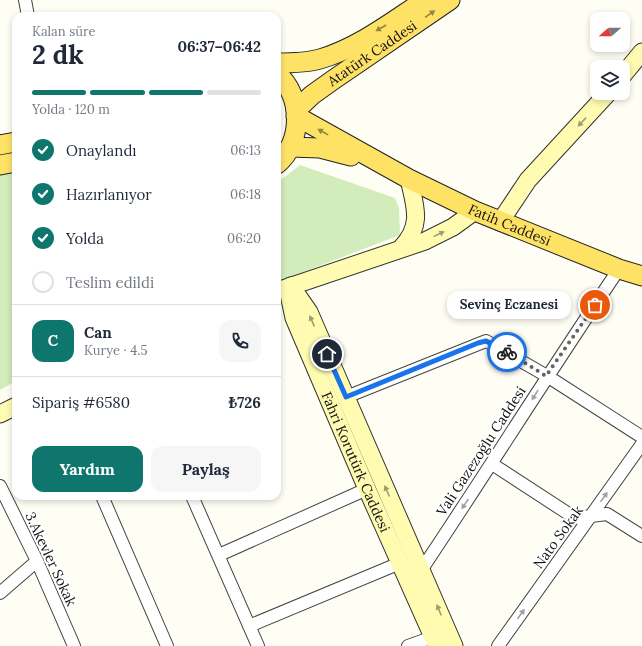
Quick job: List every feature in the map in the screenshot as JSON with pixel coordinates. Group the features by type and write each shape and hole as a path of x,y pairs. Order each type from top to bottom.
{"main road":[{"name":"Atatürk Caddesi","path":"281,63 318,59 333,54 378,30 425,0"},
{"name":"Atatürk Caddesi","path":"296,113 312,95 450,0"},
{"path":"281,79 291,92 296,113 296,130 290,147 281,159"},
{"name":"Fatih Caddesi","path":"296,113 381,164 475,211 619,269 642,276"},
{"path":"0,145 12,143"},
{"name":"Fatih Caddesi","path":"290,147 331,150 381,164"},
{"path":"0,165 12,163"}],"street":[{"path":"25,0 27,12"},
{"path":"630,67 642,52"},
{"path":"500,222 528,180 602,100"},
{"path":"402,247 411,238 416,223 416,209 409,179"},
{"path":"284,288 402,247 425,241 453,227 475,211"},
{"name":"Vali Gazezoğlu Caddesi","path":"422,569 492,464 546,376 619,269"},
{"name":"Fahri Korutürk Caddesi","path":"284,288 309,312 422,569 454,646"},
{"name":"Fahri Korutürk Caddesi","path":"284,288 290,299 294,318 367,489 435,641"},
{"path":"346,397 486,341 546,376 642,437"},
{"path":"0,414 12,408"},
{"name":"Nato Sokak","path":"498,646 642,444"},
{"path":"492,464 574,518 607,514 642,536"},
{"name":"3.Akevler Sokak","path":"0,486 37,561 74,646"},
{"path":"219,555 367,489"},
{"path":"104,500 167,646"},
{"path":"194,500 258,646"},
{"path":"0,593 37,561"},
{"path":"249,626 400,563"},
{"path":"408,646 435,641"}],"green space":[{"path":"300,165 395,198 399,208 400,235 281,280 281,180"},
{"path":"12,171 12,383 0,390 0,173"}],"way so far":[{"path":"507,352 546,376 595,305"}],"place":[{"name":"Sevinç Eczanesi","path":"595,305"}],"route":[{"path":"327,354 346,397 478,343 486,341 507,352"}]}
